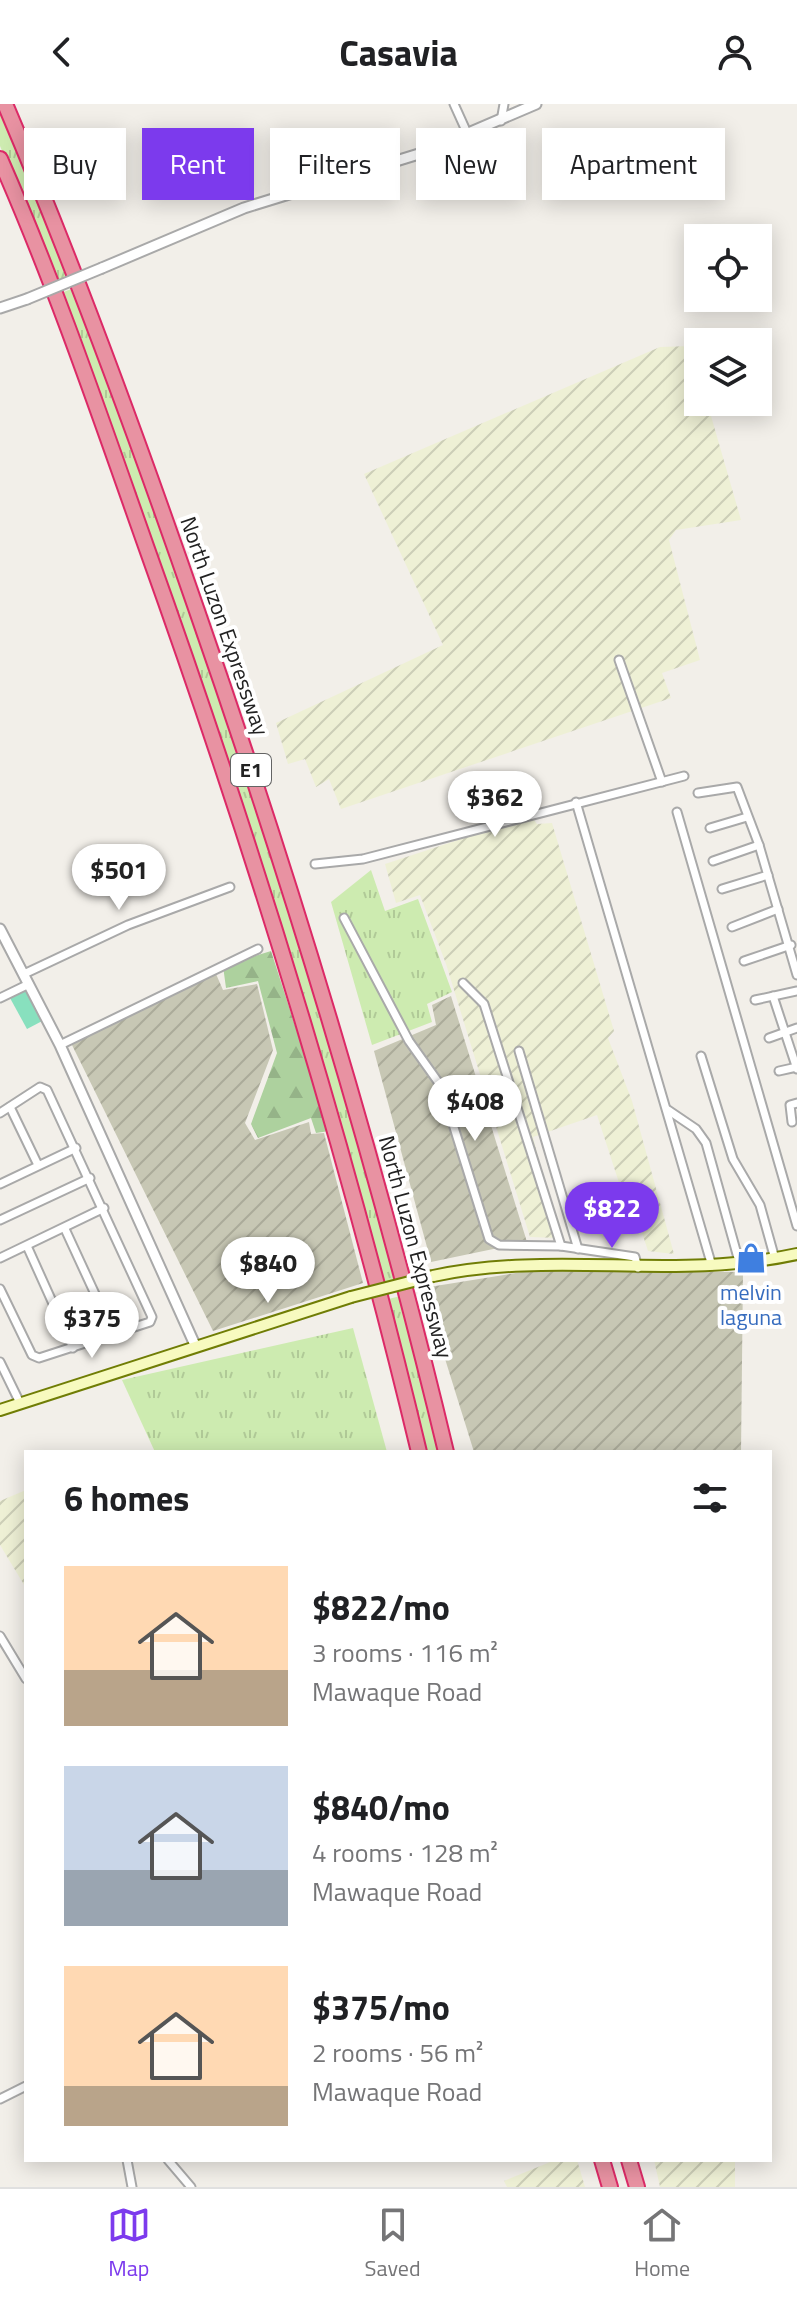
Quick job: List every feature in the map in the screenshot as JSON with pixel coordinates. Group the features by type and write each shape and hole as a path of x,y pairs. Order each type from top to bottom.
{"highway":[{"name":"North Luzon Expressway","path":"5,104 131,422 235,719 309,949 377,1183 445,1450"},
{"name":"E1","path":"0,159 106,432 214,739 283,955 347,1175 418,1450"},
{"path":"603,2162 610,2187"},
{"path":"630,2162 637,2187"}],"main road":[{"path":"0,1410 195,1345 351,1297 433,1276 506,1264 638,1268 741,1266 797,1254"}],"street":[{"path":"454,104 465,128"},
{"path":"501,121 504,104"},
{"path":"484,128 536,104"},
{"path":"0,308 244,208 416,152"},
{"path":"619,660 662,782"},
{"path":"315,864 363,859 684,776"},
{"path":"698,793 735,785 759,845 791,945 797,975"},
{"path":"576,802 712,1266"},
{"path":"677,812 797,1226"},
{"path":"710,828 747,817"},
{"path":"713,861 759,845"},
{"path":"722,889 768,875"},
{"path":"0,998 27,979 128,925 230,887"},
{"path":"732,927 778,909"},
{"path":"344,918 409,1041 441,1086 489,1239 499,1245 561,1246 635,1257 638,1268"},
{"path":"0,929 60,1045 195,1345"},
{"path":"744,961 791,945"},
{"path":"60,1045 258,949"},
{"path":"463,983 484,1004 561,1246"},
{"path":"755,1000 797,991"},
{"path":"773,996 797,1068 779,1071"},
{"path":"769,1038 797,1028"},
{"path":"519,1051 578,1249"},
{"path":"701,1056 733,1159 760,1205 775,1259"},
{"path":"0,1113 40,1087 47,1090 152,1317 150,1322 73,1348 35,1357 0,1289"},
{"path":"792,1122 790,1105 797,1103"},
{"path":"10,1107 38,1165"},
{"path":"668,1110 696,1129 706,1143 741,1266"},
{"path":"0,1184 76,1148"},
{"path":"0,1220 90,1178"},
{"path":"0,1258 104,1208"},
{"path":"65,1229 113,1333"},
{"path":"27,1246 73,1348"},
{"path":"0,1362 20,1403"},
{"path":"0,1636 24,1676"},
{"path":"0,2099 24,2087"},
{"path":"127,2162 132,2187"},
{"path":"170,2162 191,2187"}],"shaded area":[{"path":"684,346 684,416 711,416 741,520 676,530 669,540 700,660 662,673 671,698 341,809 329,779 316,787 305,759 288,764 276,723 443,645 364,474 660,347"},
{"path":"531,816 537,824 552,823 614,1031 608,1038 632,1101 674,1254 648,1251 630,1196 623,1195 597,1115 533,1137 559,1238 530,1237 446,964 420,895 396,903 385,864"},
{"path":"216,974 223,990 257,984 273,1050 245,1123 255,1140 309,1122 311,1134 324,1133 363,1283 213,1331 71,1043"},
{"path":"451,996 527,1242 431,1262 374,1051 436,1025 432,1005"},
{"path":"534,1270 743,1272 741,1450 473,1450 423,1288"},
{"path":"24,1491 24,1585 0,1545 0,1501"},
{"path":"550,2162 578,2162 585,2187 507,2187 504,2181"},
{"path":"654,2162 735,2162 735,2187 660,2187"}],"green space":[{"path":"0,106 24,165 24,200 38,200 69,276 56,282 0,146"},
{"path":"74,288 266,828 398,1284 381,1288 253,836 125,463 61,293"},
{"path":"371,870 385,911 418,899 452,992 427,1004 432,1022 372,1045 331,902"},
{"path":"271,951 329,1131 316,1133 311,1118 258,1138 251,1124 277,1053 258,981 226,988 223,966"},
{"path":"29,988 46,1019 27,1029 10,998"},
{"path":"401,1296 438,1450 422,1450 384,1300"},
{"path":"353,1328 386,1450 154,1450 122,1380"}],"place":[{"name":"melvin laguna","path":"751,1258"}]}
